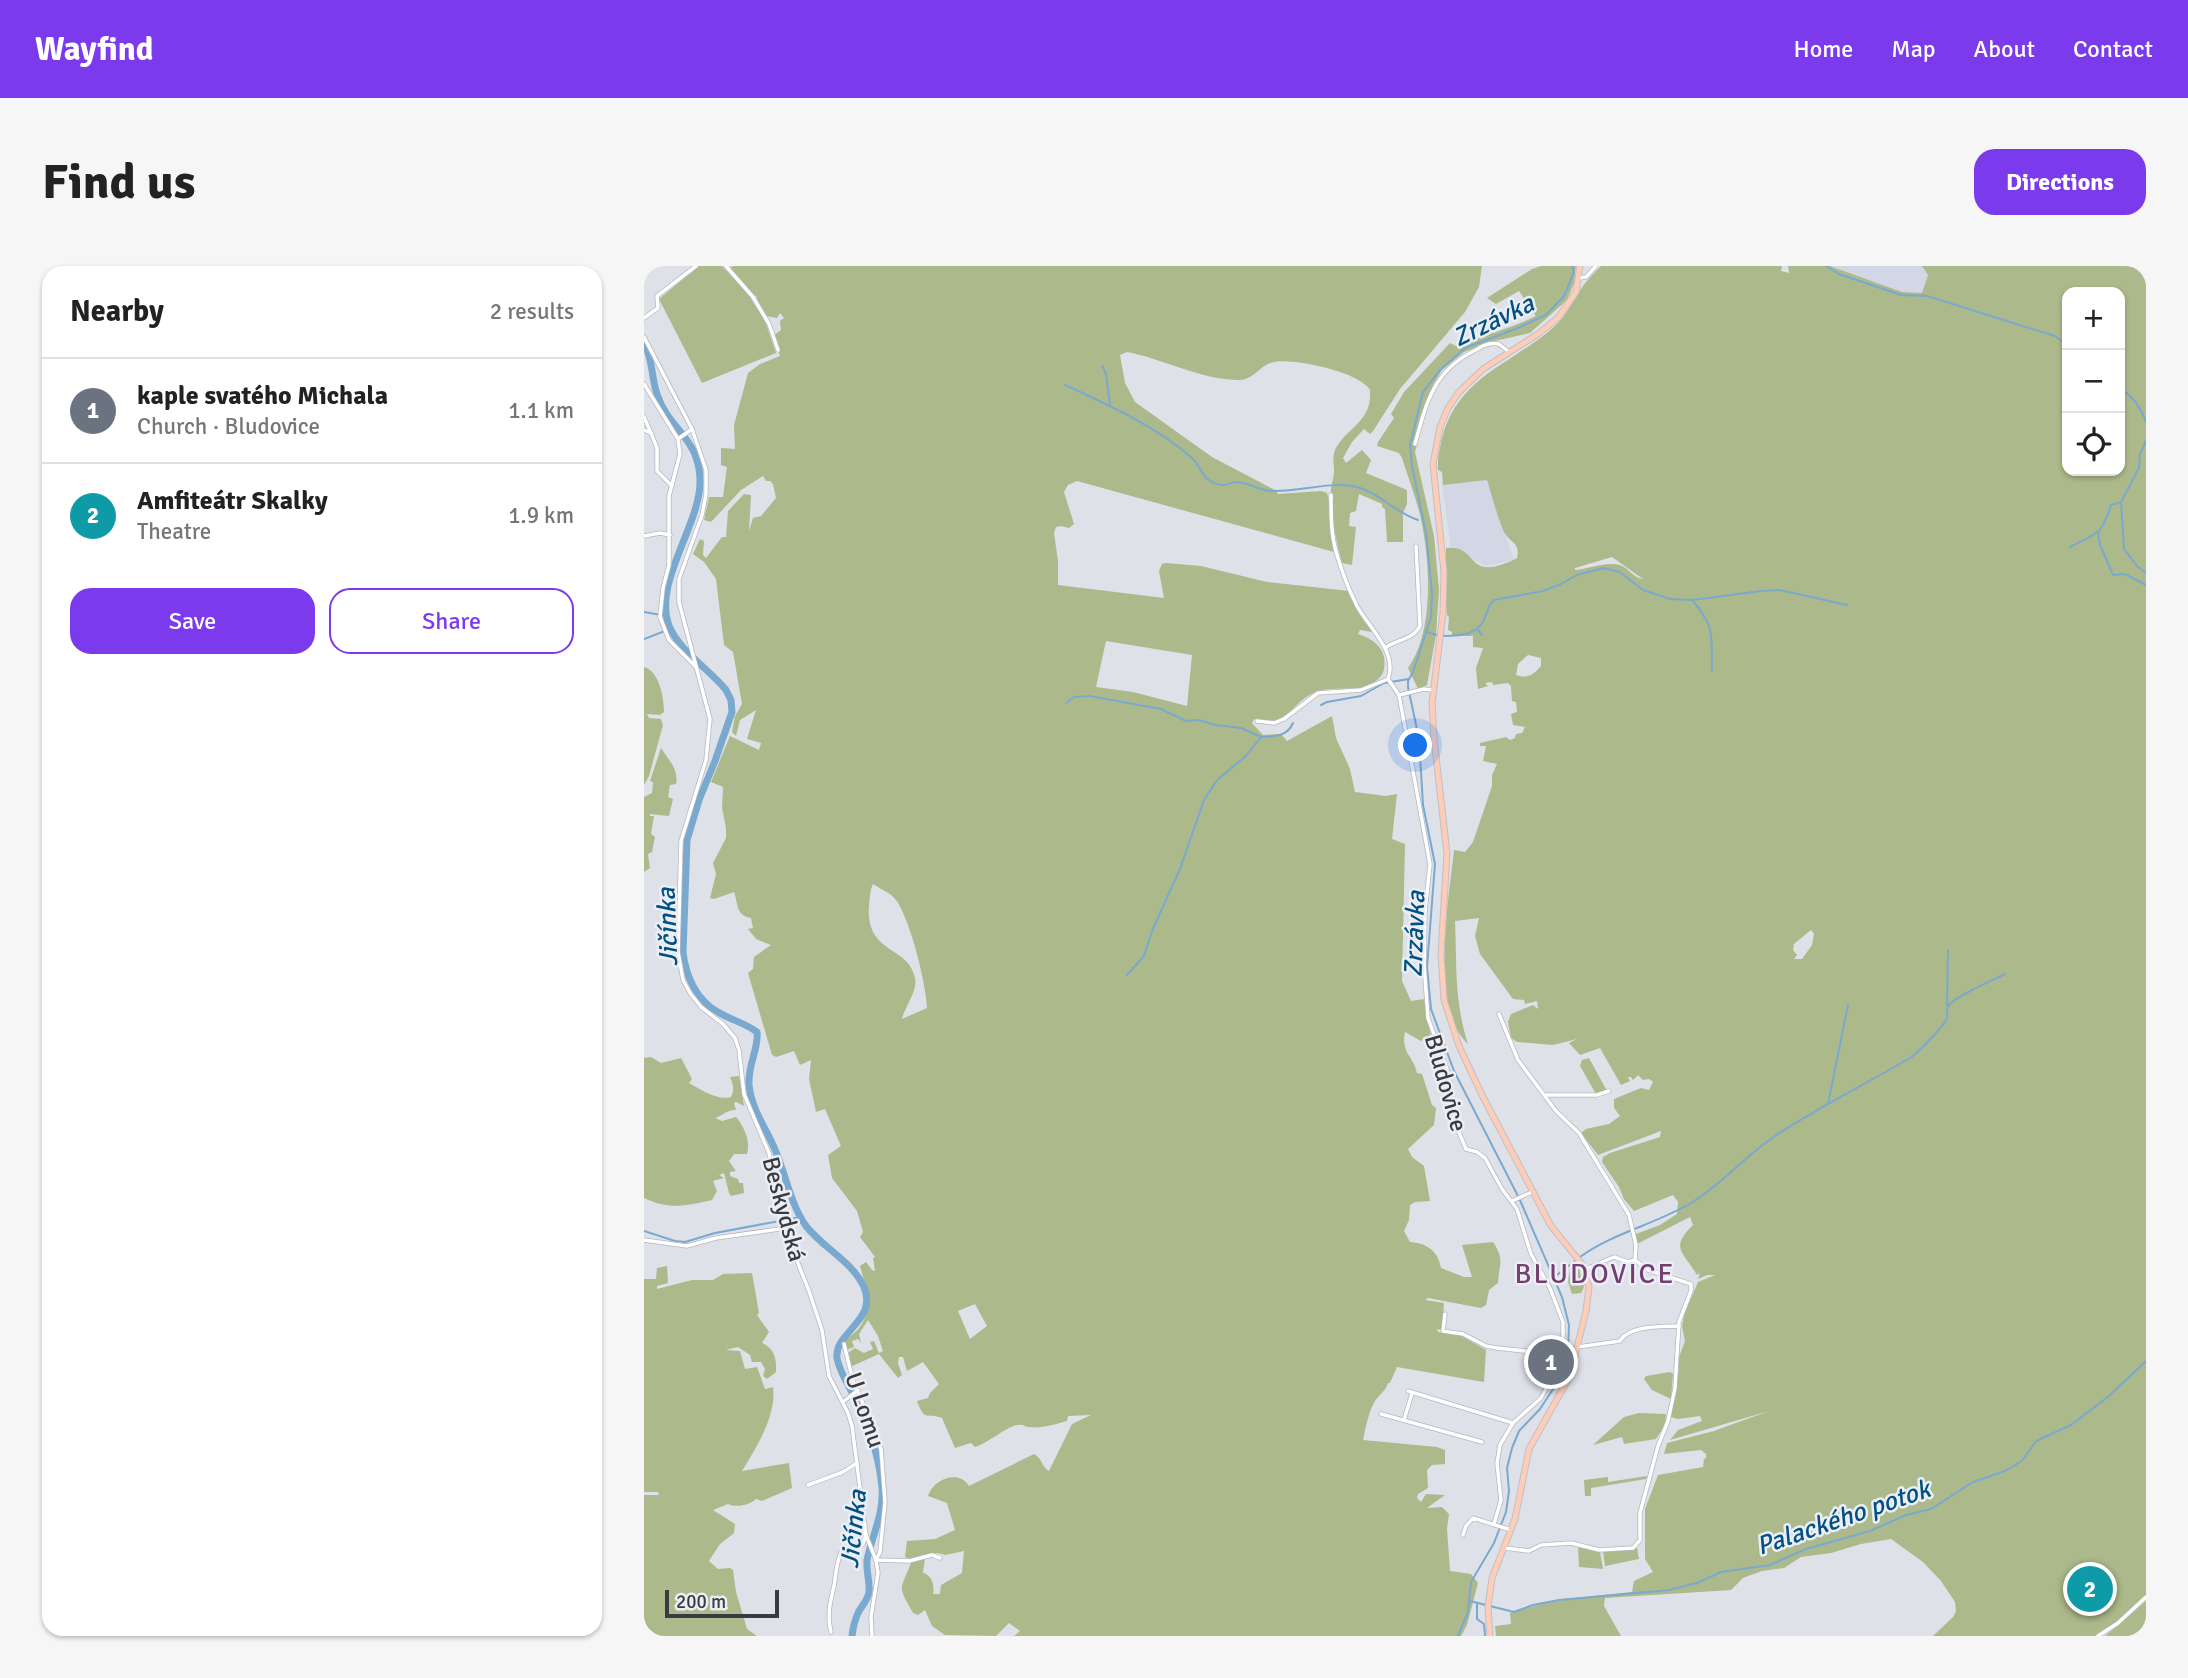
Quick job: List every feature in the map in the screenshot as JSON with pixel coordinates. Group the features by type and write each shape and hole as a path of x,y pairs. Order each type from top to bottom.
{"main road":[{"path":"1490,1636 1488,1605 1492,1578 1504,1548 1528,1452 1568,1381 1589,1292 1584,1270 1555,1232 1532,1192 1469,1066 1444,1000 1441,954 1447,854 1433,732 1433,690 1444,572 1433,474 1436,442 1446,413 1459,391 1483,369 1538,334 1561,315 1574,295 1580,266"}],"street":[{"path":"644,318 658,308 657,296 696,266"},
{"path":"726,266 753,297 769,324 778,350"},
{"path":"1579,278 1585,278 1596,266"},
{"name":"Beskydská","path":"644,337 698,442 706,477 702,515 677,586 678,602 710,716 706,760 681,841 678,953 682,980 701,1007 723,1024 735,1038 742,1064 744,1094 769,1153 785,1226 822,1330 829,1376 852,1426 866,1536 875,1558"},
{"path":"1415,444 1433,390 1444,372 1459,358 1488,344 1501,344 1509,352"},
{"path":"644,384 649,395 682,437 670,496 669,565 660,617 669,640 696,665"},
{"path":"644,400 649,395"},
{"path":"644,417 657,448 657,471 672,486"},
{"path":"682,437 692,429"},
{"path":"644,430 651,433"},
{"name":"Bludovice","path":"1331,495 1332,538 1337,557 1359,609 1385,648 1391,670 1388,679 1400,694 1430,864 1425,911 1424,964 1428,1017 1449,1075 1455,1123 1466,1149 1485,1157 1502,1189 1513,1200 1531,1254 1561,1315 1563,1337 1552,1378 1541,1398 1513,1423 1504,1436 1497,1455 1501,1500 1495,1525"},
{"path":"644,536 660,533 670,535"},
{"path":"1385,648 1393,642 1416,634 1420,626 1416,546"},
{"path":"1257,721 1279,721 1318,693 1361,691 1388,679"},
{"path":"1400,694 1433,690"},
{"path":"1499,1014 1514,1053 1556,1111 1579,1133 1629,1215 1636,1245 1635,1260"},
{"path":"1546,1095 1597,1095 1609,1091"},
{"path":"1513,1200 1532,1192"},
{"path":"644,1240 687,1246 785,1226"},
{"path":"1584,1270 1614,1257 1628,1262 1635,1260"},
{"path":"1504,1548 1530,1551 1542,1544 1571,1543 1601,1550 1633,1548 1639,1544 1640,1513 1658,1446 1668,1422 1675,1388 1679,1326 1691,1284 1648,1270 1635,1260"},
{"path":"1444,1314 1443,1331 1463,1334 1486,1346 1534,1352 1561,1351"},
{"path":"1578,1347 1620,1340 1624,1334 1640,1330 1679,1326"},
{"name":"U Lomu","path":"844,1344 853,1381 881,1448 885,1502 880,1552 875,1558"},
{"path":"843,1402 858,1390"},
{"path":"1404,1420 1410,1392 1513,1423"},
{"path":"1381,1414 1482,1442"},
{"path":"808,1485 843,1472 857,1463"},
{"path":"1463,1535 1472,1518 1508,1529"},
{"path":"831,1632 829,1599 835,1566 841,1552 863,1544 866,1536"},
{"path":"872,1636 871,1617 878,1573 875,1558 909,1561 932,1555 940,1558"},
{"path":"2098,1636 2118,1623 2146,1597"}],"shaded area":[{"path":"1830,266 1922,266 1928,275 1922,293 1902,292"},
{"path":"1487,480 1514,560 1486,566 1474,560 1464,550 1451,547 1442,485"}],"green space":[{"path":"699,266 722,266 748,294 765,321 776,353 702,383 659,299"},
{"path":"1482,266 1479,287 1465,312 1400,389 1373,431 1370,434 1364,429 1343,458 1346,463 1362,450 1371,460 1366,473 1407,490 1407,504 1403,513 1403,542 1387,542 1385,509 1382,504 1359,494 1356,511 1350,513 1349,526 1356,527 1352,565 1342,563 1331,506 1334,456 1339,442 1367,410 1370,390 1364,383 1341,372 1311,364 1283,361 1264,366 1243,380 1223,379 1127,352 1120,355 1125,383 1135,402 1212,457 1278,494 1321,491 1327,493 1334,552 1077,481 1068,485 1064,492 1074,524 1069,528 1056,527 1054,533 1058,585 1164,598 1159,571 1162,564 1166,563 1201,566 1267,582 1349,591 1372,632 1360,630 1358,634 1376,643 1383,653 1383,673 1377,681 1361,688 1316,692 1307,696 1283,717 1266,721 1254,719 1252,723 1263,735 1281,734 1287,741 1332,716 1336,738 1350,769 1355,792 1386,796 1397,794 1392,839 1405,844 1402,981 1411,1001 1424,999 1431,1037 1421,1041 1405,1032 1404,1039 1406,1050 1417,1073 1422,1074 1432,1105 1436,1108 1434,1125 1408,1149 1412,1157 1424,1166 1430,1201 1410,1205 1409,1220 1404,1231 1410,1242 1426,1246 1434,1252 1441,1268 1464,1277 1472,1277 1462,1245 1493,1242 1500,1262 1498,1283 1489,1290 1486,1305 1481,1308 1428,1298 1425,1300 1444,1303 1442,1330 1437,1329 1438,1332 1460,1335 1486,1350 1484,1382 1397,1367 1390,1383 1375,1401 1363,1440 1445,1450 1445,1464 1432,1465 1427,1470 1428,1488 1418,1494 1417,1498 1421,1502 1426,1494 1445,1495 1427,1508 1442,1507 1449,1514 1447,1529 1450,1571 1471,1574 1478,1583 1467,1625 1461,1636 1014,1636 1020,1631 1009,1623 996,1636 945,1635 932,1626 925,1610 918,1615 913,1613 908,1604 902,1588 911,1563 925,1558 923,1573 932,1581 933,1594 940,1594 941,1585 962,1573 964,1551 910,1559 905,1557 907,1541 935,1539 955,1530 947,1503 928,1496 935,1485 953,1477 965,1481 969,1486 1034,1454 1049,1471 1072,1424 1091,1415 1068,1416 1067,1421 1043,1427 1015,1426 975,1447 971,1443 955,1448 942,1418 924,1414 917,1401 928,1398 939,1384 923,1362 907,1371 903,1357 899,1357 902,1375 898,1378 879,1354 850,1367 848,1353 855,1348 864,1353 873,1349 870,1342 874,1341 879,1353 883,1351 868,1320 859,1334 861,1343 858,1339 852,1341 854,1347 846,1350 844,1343 864,1321 867,1297 860,1266 866,1262 875,1271 875,1257 860,1237 863,1232 857,1211 832,1178 828,1155 841,1146 825,1109 816,1112 809,1079 811,1060 800,1065 794,1051 776,1057 772,1055 748,973 753,969 754,957 771,945 756,939 748,929 753,928 751,918 740,912 734,892 710,898 716,874 713,863 726,838 722,808 723,787 711,782 730,736 759,750 761,743 747,739 756,710 740,720 736,736 732,732 735,716 742,704 733,652 724,645 716,579 704,562 693,554 700,539 704,541 703,555 706,558 722,537 726,537 728,511 744,494 751,495 749,531 753,518 761,516 776,498 773,484 763,476 741,490 711,522 704,520 709,497 723,497 727,467 721,465 721,448 735,449 734,425 748,373 760,364 780,356 774,335 781,330 780,321 784,318 780,313 777,318 766,316 756,301 757,297 730,268","holes":["1106,641 1192,655 1187,706 1133,692 1096,687","873,884 896,900 907,921 920,968 927,1008 902,1019 915,988 915,978 905,960 874,933 869,905","975,1304 987,1326 970,1339 958,1311"]},
{"path":"1541,266 1576,266 1574,283 1567,300 1530,333 1490,342 1464,352 1442,370 1433,385 1415,452 1434,536 1439,590 1436,635 1427,685 1418,689 1408,668 1417,653 1426,614 1428,572 1423,532 1402,458 1399,453 1377,446 1378,442 1394,418 1391,414 1404,392 1450,343 1456,346 1536,316 1519,291 1496,304 1487,298"},
{"path":"1601,266 1782,266 1781,271 1789,273 1788,266 1830,266 1902,292 1922,293 1928,275 1922,266 2146,266 2146,1599 2098,1636 1933,1636 1953,1617 1956,1611 1955,1602 1941,1581 1923,1562 1891,1539 1801,1557 1784,1568 1762,1571 1743,1578 1731,1590 1605,1598 1604,1606 1621,1636 1496,1636 1495,1626 1511,1624 1510,1613 1556,1600 1632,1592 1634,1581 1653,1572 1645,1559 1645,1509 1658,1475 1703,1467 1706,1458 1706,1454 1701,1450 1664,1454 1667,1443 1714,1431 1769,1411 1670,1440 1678,1430 1702,1421 1700,1416 1678,1419 1671,1417 1679,1368 1676,1365 1685,1341 1682,1327 1684,1315 1698,1282 1715,1275 1698,1279 1700,1273 1697,1275 1683,1254 1680,1244 1693,1225 1690,1217 1637,1244 1636,1234 1660,1225 1677,1214 1678,1202 1673,1195 1634,1211 1602,1162 1603,1157 1610,1153 1660,1137 1661,1131 1598,1155 1581,1133 1586,1129 1609,1124 1620,1116 1614,1108 1614,1099 1641,1088 1649,1090 1653,1082 1649,1079 1643,1080 1638,1075 1633,1080 1628,1077 1630,1081 1621,1085 1600,1048 1580,1055 1569,1043 1577,1039 1553,1045 1517,1042 1511,1038 1508,1022 1511,1014 1533,1005 1538,1009 1537,1001 1525,1004 1524,1000 1513,999 1480,954 1475,936 1479,918 1455,921 1458,998 1468,1044 1456,1028 1449,1006 1444,952 1454,850 1465,852 1473,842 1497,764 1483,761 1486,746 1480,746 1480,743 1506,737 1510,740 1515,738 1516,734 1522,733 1525,727 1513,725 1511,714 1517,712 1516,702 1512,701 1511,686 1508,683 1485,683 1488,686 1478,689 1476,668 1483,648 1473,647 1473,636 1452,636 1452,632 1448,630 1446,548 1460,549 1479,565 1488,567 1517,558 1518,550 1504,531 1487,480 1443,485 1442,472 1438,470 1440,446 1450,417 1460,400 1489,373 1555,326 1585,283","holes":["1612,557 1643,579 1615,564 1575,570","1528,655 1541,658 1541,666 1533,674 1516,675 1518,664","1811,930 1814,934 1812,945 1802,959 1794,959 1797,955 1793,950 1794,944"]},
{"path":"644,667 657,679 662,692 664,712 660,715 647,714 649,718 661,719 663,725 644,785"},
{"path":"661,748 670,760 677,779 676,784 670,785 668,797 673,799 669,816 650,814 654,816 651,834 655,837 652,852 648,854 650,868 644,872 644,797 652,793 653,782 650,781"},
{"path":"651,1057 661,1063 681,1058 692,1079 689,1083 721,1097 731,1097 733,1087 730,1077 739,1076 744,1106 736,1102 736,1110 715,1118 722,1121 736,1117 746,1134 747,1154 734,1154 729,1161 736,1171 730,1172 730,1176 743,1183 744,1193 731,1196 724,1173 719,1175 724,1178 713,1181 717,1191 712,1200 677,1206 644,1198 644,1058"},
{"path":"1589,1058 1607,1091 1596,1094 1580,1066 1582,1060"},
{"path":"1578,1265 1584,1287 1581,1293 1572,1294 1568,1282 1570,1269"},
{"path":"667,1266 668,1283 657,1286 657,1289 692,1280 713,1280 723,1274 752,1273 759,1313 757,1315 769,1332 762,1343 774,1354 776,1372 767,1379 763,1376 765,1369 761,1362 752,1362 750,1355 738,1347 726,1350 740,1351 745,1369 757,1367 765,1389 773,1387 769,1420 742,1471 789,1463 792,1488 762,1501 756,1499 739,1506 728,1504 713,1510 735,1524 734,1533 720,1544 709,1561 718,1569 733,1570 736,1592 747,1629 757,1636 644,1636 644,1495 659,1495 658,1492 644,1492 644,1279 656,1279 657,1268"},
{"path":"1670,1372 1673,1374 1671,1399 1652,1390 1644,1379 1646,1376"},
{"path":"1639,1413 1666,1414 1665,1425 1656,1439 1624,1444 1622,1437 1593,1445 1624,1417"},
{"path":"1647,1476 1646,1479 1591,1488 1591,1496 1585,1496 1584,1480 1608,1477 1608,1482"},
{"path":"1578,1546 1600,1552 1603,1569 1579,1567"},
{"path":"1637,1548 1639,1559 1605,1566 1603,1551"},
{"path":"2146,1601 2146,1636 2105,1636"}],"waterway":[{"name":"Zrzávka","path":"1458,1636 1468,1612 1471,1582 1494,1543 1506,1512 1509,1491 1507,1468 1512,1448 1519,1431 1540,1409 1563,1370 1568,1352 1569,1325 1562,1297 1519,1198 1454,1071 1431,1009 1427,967 1435,864 1423,805 1419,739 1408,681 1431,617 1432,593 1426,533 1410,445 1423,392 1440,370 1465,348 1546,315 1564,296 1574,272 1572,266"},
{"path":"1826,266 1839,274 1901,295 1927,296 2055,336 2062,341"},
{"name":"Jičínka","path":"644,343 662,407 690,445 699,468 698,501 670,578 666,615 677,640 726,690 731,700 732,712 687,840 684,962 693,987 710,1007 757,1032 749,1077 750,1093 756,1111 776,1152 801,1218 859,1278 867,1299 861,1318 842,1341 837,1358 871,1436 882,1488 879,1515 867,1560 869,1592 856,1617 852,1636"},
{"path":"1102,366 1106,374 1110,405"},
{"path":"1065,385 1114,408 1163,436 1191,457 1214,483 1223,485 1240,482 1272,491 1332,485 1352,486 1370,492 1418,520"},
{"path":"2125,392 2136,403 2146,422"},
{"path":"2146,441 2140,454 2139,468 2121,502 2124,549 2146,573"},
{"path":"2070,547 2097,532 2111,505 2121,502"},
{"path":"2098,532 2100,545 2113,575 2125,574 2146,585"},
{"path":"1443,636 1463,635 1475,630 1483,622 1494,600 1543,591 1577,575 1603,568 1620,572 1643,590 1670,599 1692,600 1780,590 1847,605"},
{"path":"1693,601 1706,619 1711,633 1712,671"},
{"path":"644,612 667,616"},
{"path":"644,639 670,629"},
{"path":"1477,629 1482,635"},
{"path":"1426,632 1437,635"},
{"path":"1321,705 1361,696 1384,683 1409,679"},
{"path":"1066,703 1074,697 1090,696 1161,709 1186,721 1199,720 1241,728 1261,737"},
{"path":"1127,975 1144,956 1152,931 1180,869 1204,800 1217,780 1246,756 1261,737 1284,733 1293,723"},
{"path":"1947,1005 1948,950"},
{"path":"1580,1257 1606,1241 1691,1203 1791,1125 1910,1058 1942,1026 1951,1003 2005,974"},
{"path":"1828,1104 1848,1005"},
{"path":"644,1231 685,1242 715,1233 801,1217"},
{"path":"1553,1278 1576,1260"},
{"name":"Palackého potok","path":"1470,1601 1514,1612 1559,1600 1669,1590 1697,1583 1721,1572 1770,1565 1806,1549 1870,1531 1906,1515 1931,1509 1973,1482 2005,1471 2022,1461 2036,1441 2071,1425 2109,1396 2146,1361"},
{"path":"1477,1604 1477,1619 1484,1624 1485,1636"}],"place":[{"name":"kaple svatého Michala","path":"1551,1362"},
{"name":"Amfiteátr Skalky","path":"2090,1589"}],"district":[{"name":"BLUDOVICE","path":"1595,1273"}]}
